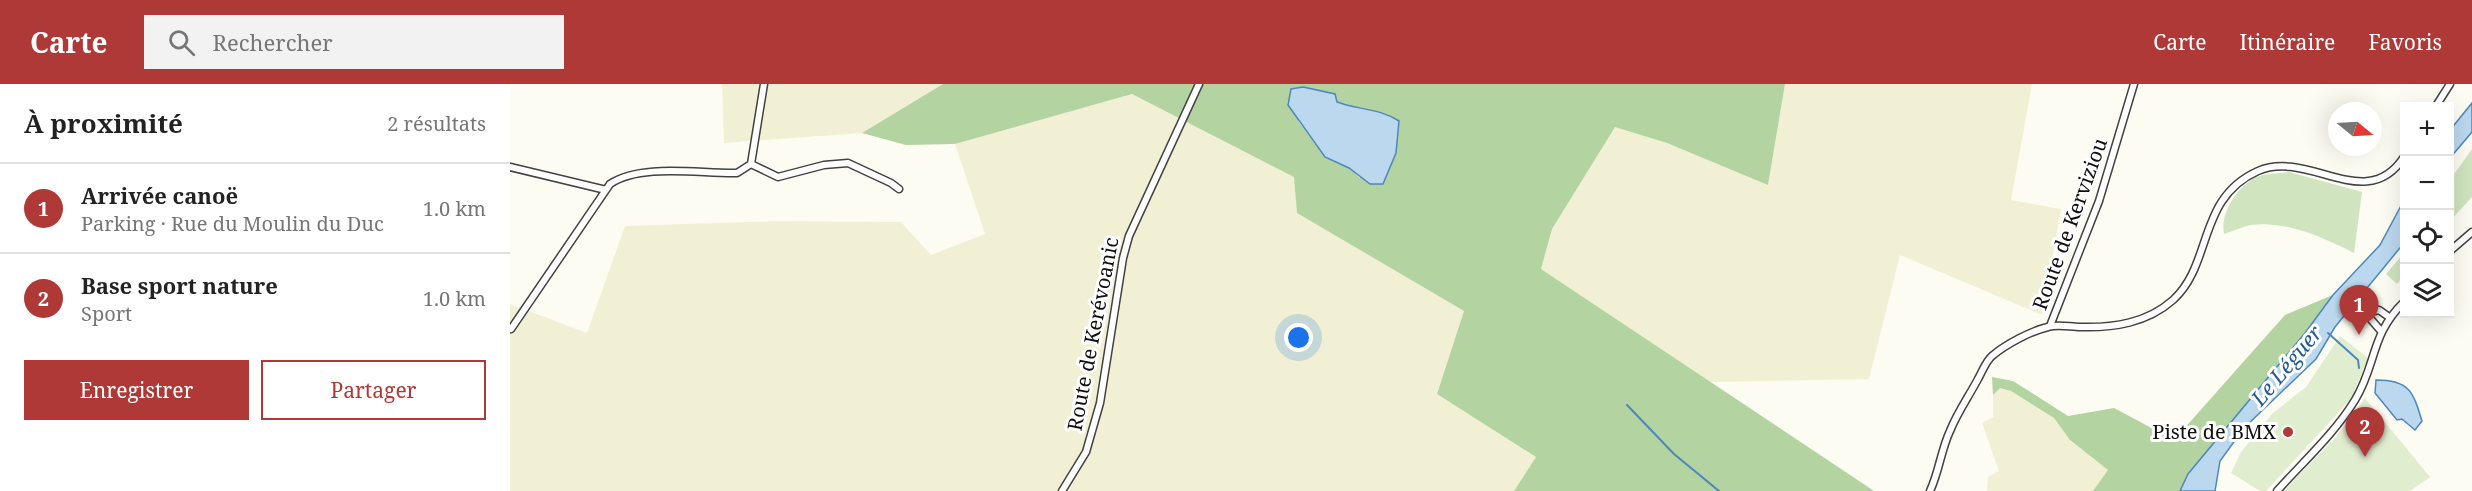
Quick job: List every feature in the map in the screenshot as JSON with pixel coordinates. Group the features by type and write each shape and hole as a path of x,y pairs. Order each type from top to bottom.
{"street":[{"path":"511,329 606,190 616,180 631,173 737,173 751,164 764,84"},
{"name":"Route de Kerévoanic","path":"1062,491 1086,452 1100,403 1123,258 1129,236 1199,84"},
{"name":"Route de Kerviziou","path":"2134,84 2099,201 2050,326 2081,327 2129,323 2160,311 2187,284 2221,202 2239,181 2256,172 2266,168 2292,166 2346,181 2366,183 2386,176 2400,161"},
{"path":"2439,102 2450,84"},
{"path":"751,164 778,177 824,165 848,163 899,189"},
{"path":"510,167 606,190"},
{"path":"2454,248 2472,232"},
{"path":"2277,491 2355,399 2381,331 2389,317 2400,306"},
{"path":"2381,331 2368,316 2370,312 2379,310 2389,317"},
{"path":"1930,491 1949,432 1991,357 2050,326"}],"green space":[{"path":"722,84 943,84 862,133 724,143"},
{"path":"943,84 1785,84 1768,185 1667,143 1615,127 1552,229 1541,269 1874,491 1514,491 1536,457 1437,394 1464,311 1297,213 1294,177 1132,94 955,144 906,145 862,133","holes":["1335,94 1337,102 1346,105 1360,178 1349,168 1325,157 1298,121"]},
{"path":"1785,84 2032,84 2011,200 2061,209 2042,315 1900,255 1869,379 1710,382 1541,269 1552,229 1615,126 1667,143 1768,184"},
{"path":"1132,94 1295,177 1297,213 1464,311 1437,394 1536,457 1514,491 510,491 510,304 587,333 625,226 778,221 901,222 931,255 985,234 955,144"},
{"path":"2472,149 2472,197 2454,217 2454,210 2454,174"},
{"path":"2289,172 2362,192 2354,253 2317,236 2278,225 2251,225 2224,234 2223,226 2227,209 2236,194 2248,182 2267,174"},
{"path":"2400,258 2400,281 2397,284 2386,274"},
{"path":"2333,295 2305,333 2188,474 2180,491 2093,491 2108,470 2070,440 2054,418 2011,391 2000,388 1993,395 1992,377 2013,381 2068,416 2114,408 2174,440 2285,315"},
{"name":"Piste de BMX","path":"2340,336 2368,358 2351,399 2266,491 2260,491 2231,473 2241,452 2273,413 2306,387"},
{"path":"2000,388 2011,391 2054,418 2070,440 2109,471 2093,491 1987,491 1988,477 1999,471 1982,423 1993,417 1993,395"},
{"path":"2365,398 2430,477 2410,491 2283,491 2335,438"}],"water":[{"path":"1303,87 1335,94 1337,102 1376,111 1399,121 1396,153 1383,184 1370,184 1349,168 1325,157 1288,105 1291,89"},
{"path":"2472,103 2472,132 2454,153 2454,125"},
{"name":"Le Léguer","path":"2400,208 2400,248 2335,327 2316,359 2244,428 2220,461 2215,491 2180,491 2188,474 2305,333 2333,295 2380,245"},
{"path":"2376,380 2396,382 2403,385 2412,395 2422,421 2415,430 2402,419 2397,420 2375,393"}],"waterway":[{"name":"Le Léguer","path":"2328,333 2358,360 2359,368"},
{"path":"1627,405 1674,454 1719,491"}],"place":[{"name":"Arrivée canoë","path":"2359,335"},
{"name":"Piste de BMX","path":"2288,432"},
{"name":"Base sport nature","path":"2365,457"}]}
